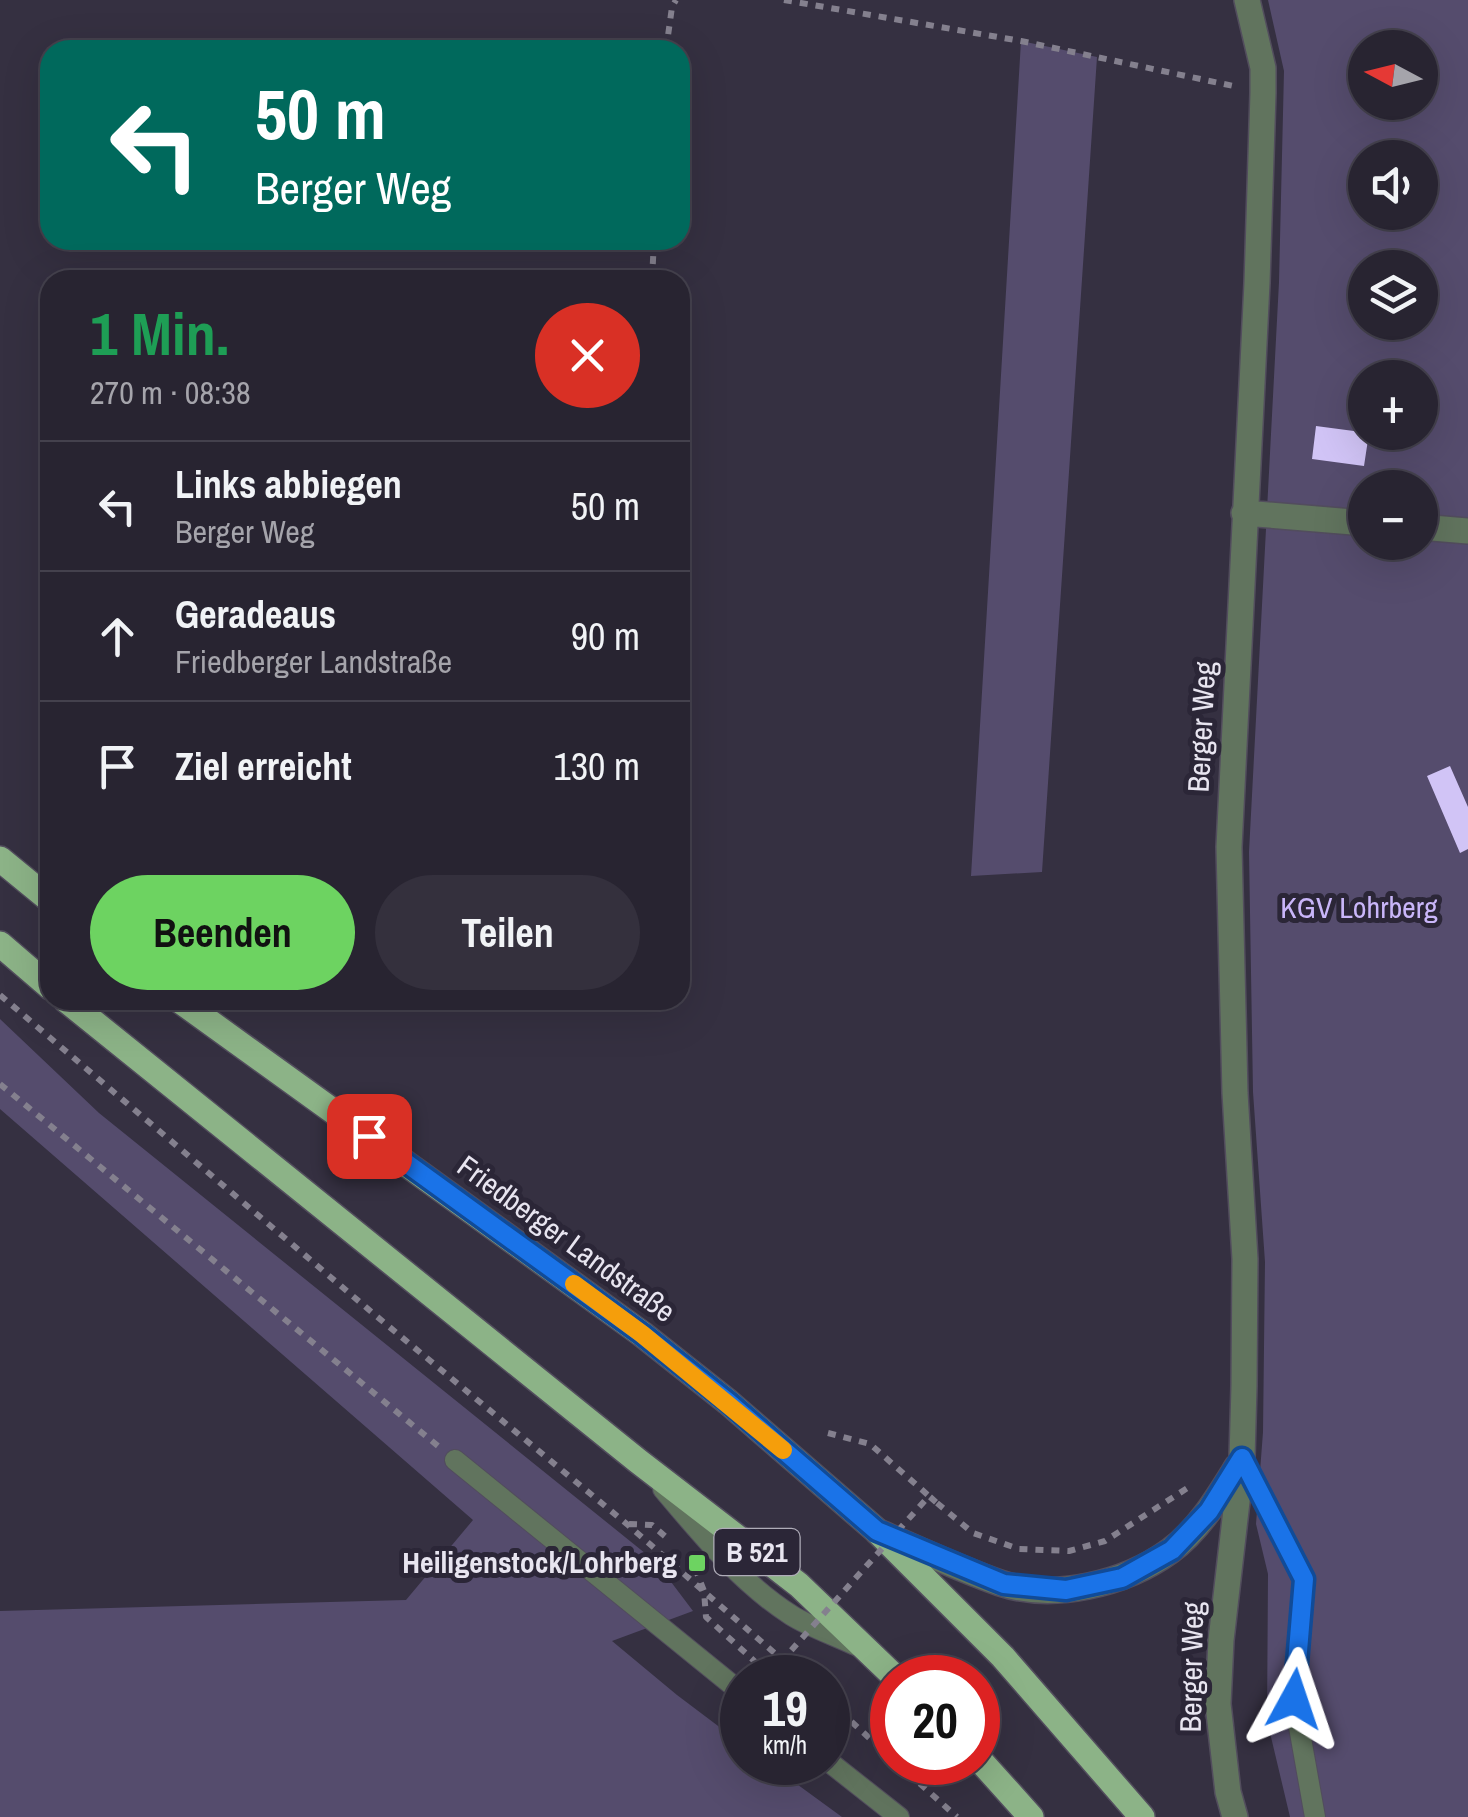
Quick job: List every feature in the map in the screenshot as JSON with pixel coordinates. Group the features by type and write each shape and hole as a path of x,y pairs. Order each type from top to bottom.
{"main road":[{"path":"0,859 40,892"},
{"path":"0,944 40,978"},
{"name":"B 521","path":"78,1010 638,1462 799,1584 872,1655"},
{"name":"Friedberger Landstraße","path":"193,1010 642,1334 728,1402 877,1531 1003,1657 1142,1817"},
{"path":"1000,1782 1031,1817"}],"street":[{"name":"Berger Weg","path":"1235,1817 1228,1792 1218,1704 1221,1640 1242,1458 1245,1259 1235,1094 1229,848 1263,93 1263,68 1247,0"},
{"path":"1244,514 1348,522"},
{"path":"1438,528 1468,531"},
{"path":"877,1531 1004,1584 1066,1590 1122,1578 1172,1550 1209,1511 1242,1458"}],"lane":[{"path":"1242,1458 1304,1579 1294,1699 1315,1817"},
{"path":"455,1460 720,1675"},
{"path":"850,1778 899,1817"}],"path":[{"path":"667,40 676,0"},
{"path":"784,0 1021,41 1263,93"},
{"path":"0,995 374,1315 628,1524 776,1655"},
{"path":"0,1084 455,1460"},
{"path":"828,1432 870,1444 973,1533 1019,1549 1068,1551 1105,1541 1200,1481"},
{"path":"790,1655 930,1496"},
{"path":"628,1524 652,1525 678,1547"},
{"path":"692,1558 704,1592 706,1618 747,1655"},
{"path":"850,1720 870,1739"},
{"path":"921,1785 956,1817"}],"green space":[{"name":"KGV Lohrberg","path":"1268,0 1468,0 1468,1817 1290,1817 1267,1720 1268,1574 1256,1524 1263,1432 1265,1262 1253,1092 1249,852 1279,282 1284,71"},
{"path":"1021,41 1097,57 1042,872 971,876"},
{"path":"0,1019 99,1113 656,1562 693,1611 612,1641 720,1727 720,1785 798,1785 842,1817 0,1817 0,1611 406,1600 473,1520 0,1109"}],"building":[{"path":"1316,426 1348,430 1348,450 1366,450 1364,466 1312,459"},
{"path":"1450,766 1468,807 1468,849 1460,853 1427,776"}],"slow traffic":[{"path":"574,1284 728,1402 783,1450"}],"place":[{"name":"Heiligenstock/Lohrberg","path":"697,1563"}],"route":[{"path":"369,1136 642,1334 728,1402 877,1531 1004,1584 1066,1590 1122,1578 1172,1550 1209,1511 1242,1458 1304,1579 1294,1699"}]}
